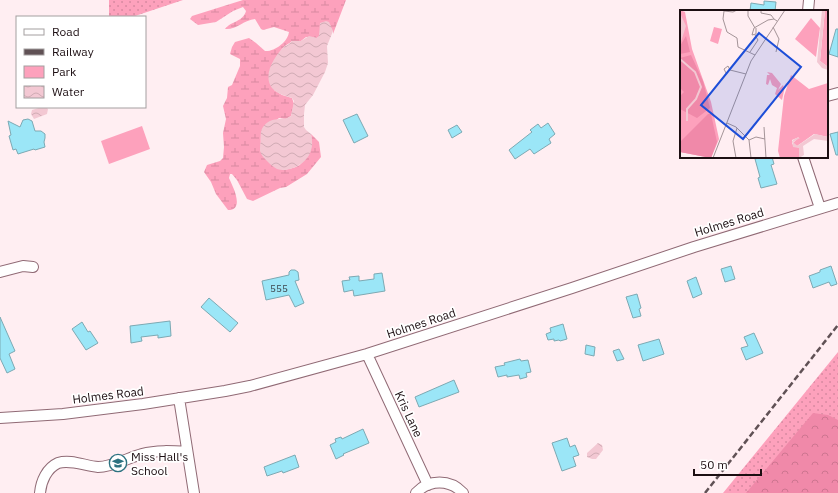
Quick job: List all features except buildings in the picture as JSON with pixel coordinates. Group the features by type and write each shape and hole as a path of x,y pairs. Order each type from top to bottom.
{"street":[{"path":"808,10 809,0"},
{"path":"828,96 838,93"},
{"path":"802,158 820,208"},
{"name":"Holmes Road","path":"0,418 63,414 179,398 250,386 367,354 694,247 838,203"},
{"path":"0,272 23,266 33,266"},
{"name":"Kris Lane","path":"367,354 428,485"},
{"path":"179,398 194,493"},
{"path":"40,493 49,470 59,463 68,462 97,467 107,466 144,453 163,451 187,452"},
{"path":"416,493 434,483 445,483 456,487 463,493"}],"green space":[{"path":"109,0 183,0 135,16 109,16"},
{"path":"243,0 346,0 333,34 333,31 321,29 317,38 306,37 301,41 292,41 283,48 275,59 273,64 274,90 282,95 292,98 294,104 291,116 286,119 279,118 261,132 261,147 263,156 283,170 297,167 302,163 310,148 311,134 319,142 321,157 307,174 286,187 280,188 253,201 247,199 237,180 232,174 230,174 229,178 235,192 237,202 233,209 228,210 216,194 211,182 204,172 207,165 220,161 223,158 223,133 226,119 223,106 227,98 228,87 232,85 240,66 240,59 230,54 232,47 235,42 249,38 265,51 269,51 280,46 288,36 289,32 274,27 263,30 255,19 233,28 225,29 244,15 246,11 243,7 233,11 216,22 198,25 190,19 192,16"},
{"path":"142,126 150,149 109,164 101,141"},
{"path":"838,352 838,493 723,493"},
{"path":"813,413 828,415 838,420 838,493 746,493"}],"water":[{"path":"326,21 329,22 333,31 327,46 328,63 313,95 305,105 304,127 311,134 311,150 306,159 298,166 287,170 277,169 267,161 260,152 261,130 266,123 270,121 285,119 291,116 294,101 292,98 279,93 272,88 269,83 269,71 277,55 285,46 292,41 301,41 309,36 317,38 319,36 320,23"},
{"path":"39,108 48,109 47,114 34,119 31,114 32,110"},
{"path":"598,443 602,445 603,450 596,459 587,457 587,453"}],"railway":[{"path":"705,493 838,325"}],"place":[{"name":"Miss Hall's School","path":"118,463"}]}
